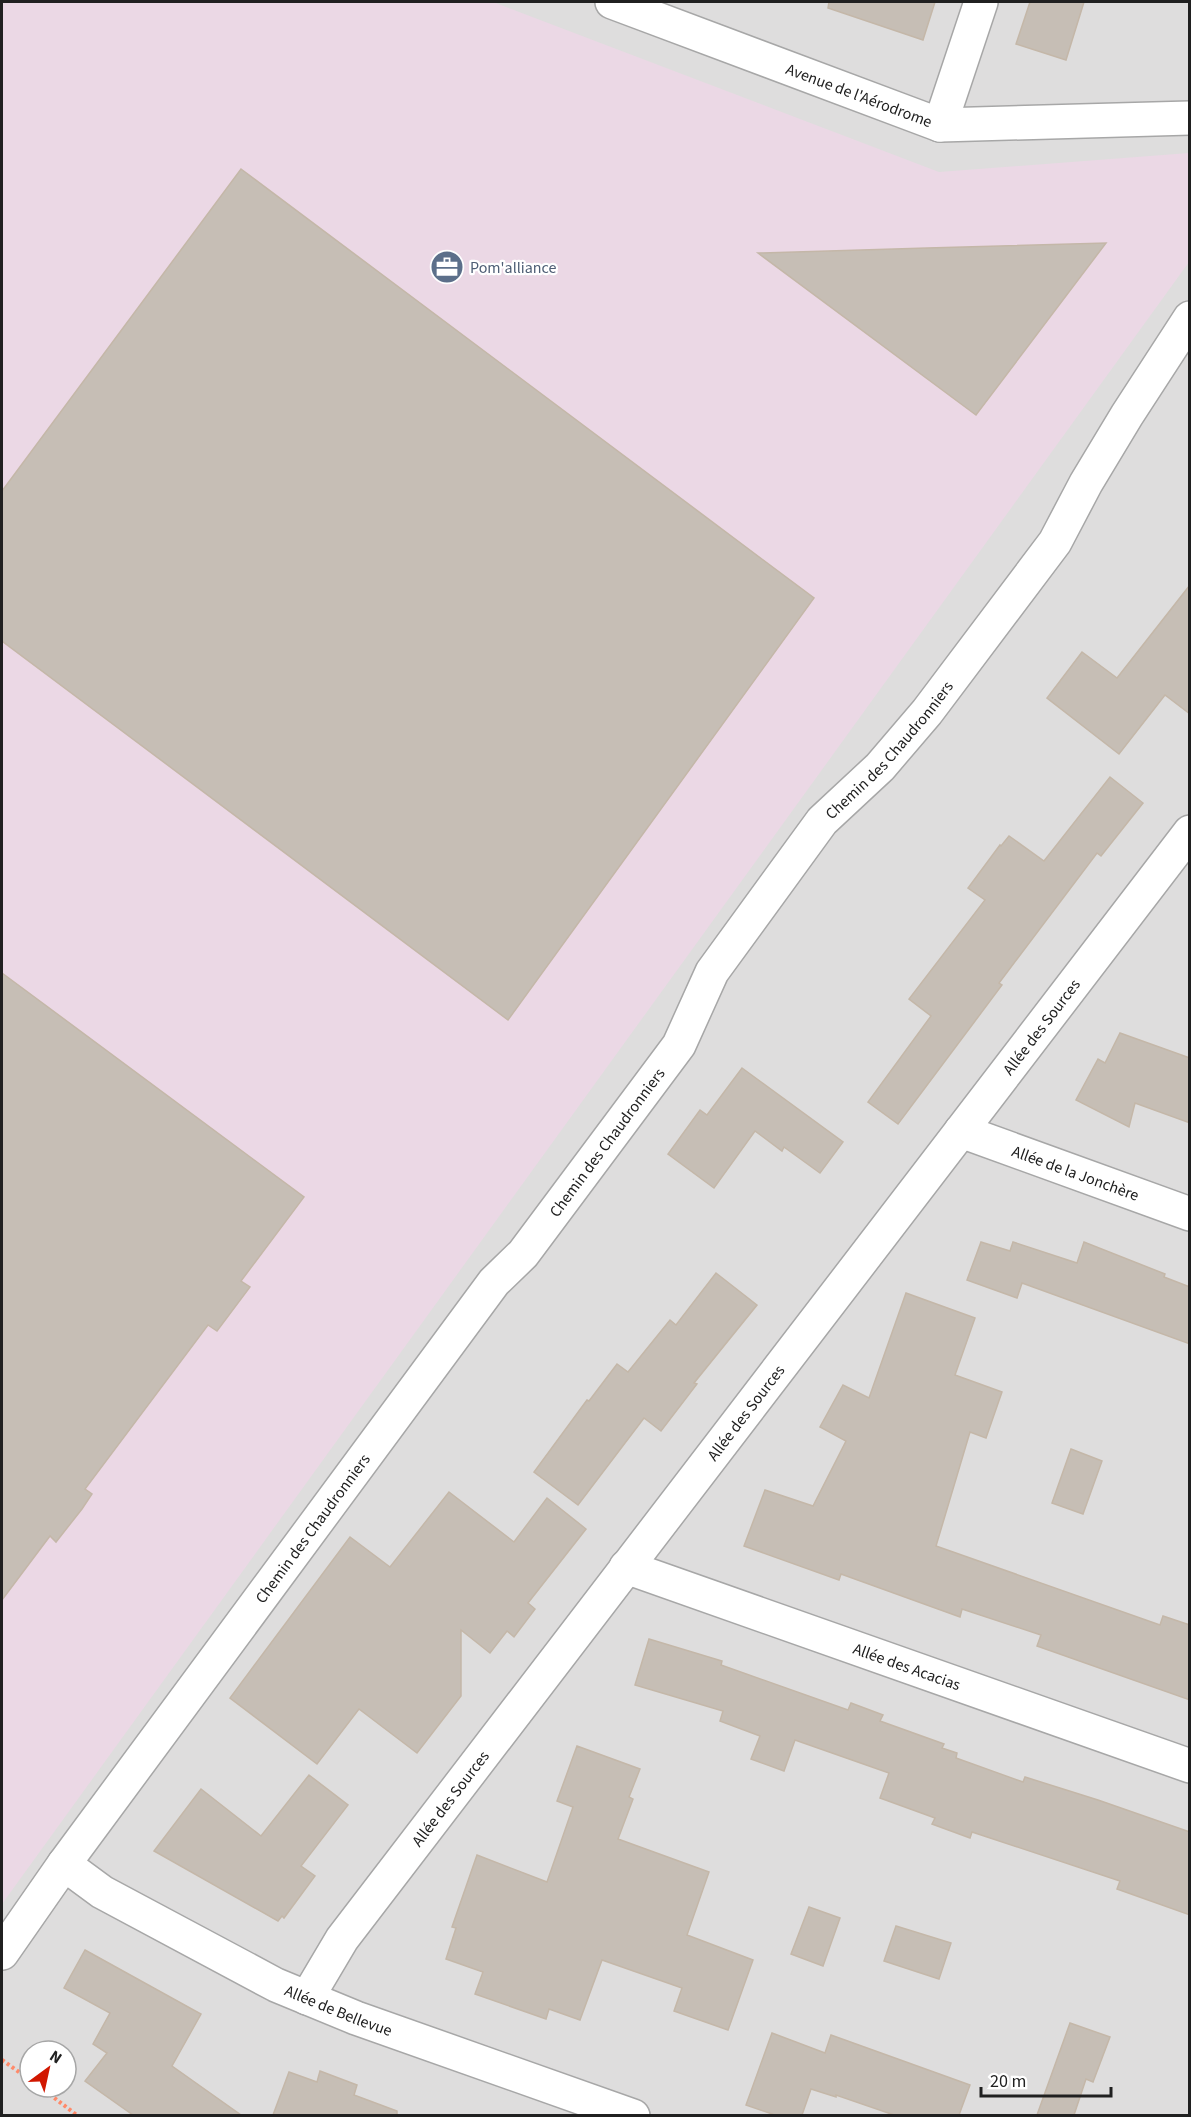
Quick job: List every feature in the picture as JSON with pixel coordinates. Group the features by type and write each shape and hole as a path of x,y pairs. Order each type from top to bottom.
{"street":[{"name":"Avenue de l'Aérodrome","path":"612,2 940,125 1190,118"},
{"path":"940,125 981,2"},
{"name":"Chemin des Chaudronniers","path":"2,1953 64,1864 494,1282 523,1254 679,1046 712,972 822,821 880,767 927,712 1056,542 1086,483 1126,415 1190,318"},
{"name":"Allée des Sources","path":"307,1998 342,1939 1190,832"},
{"name":"Allée de la Jonchère","path":"961,1131 1190,1214"},
{"name":"Allée des Acacias","path":"626,1567 1190,1766"},
{"name":"Allée de Bellevue","path":"64,1864 102,1892 276,1985 356,2018 633,2115"}],"path":[{"path":"2,2060 18,2071"},
{"path":"56,2099 78,2115"}],"shaded area":[{"path":"2,2 1189,2 1189,2115 2,2116"},
{"path":"2,2 493,2 939,172 1189,153 1189,262 2,1904"}],"building":[{"path":"829,2 935,2 923,40 828,8"},
{"path":"1030,2 1084,2 1066,60 1016,44"},
{"path":"241,169 814,598 508,1020 2,641 2,491"},
{"path":"1106,243 976,415 758,253 927,248"},
{"path":"1190,585 1190,714 1165,695 1119,754 1047,698 1082,652 1117,678"},
{"path":"1110,777 1143,803 1101,856 1097,853 999,983 1002,985 898,1124 868,1102 931,1016 909,999 985,900 968,888 1009,836 1044,861"},
{"path":"2,973 304,1197 241,1281 250,1287 217,1331 208,1325 85,1489 92,1494 82,1509 56,1542 50,1536 2,1600"},
{"path":"1120,1033 1190,1058 1190,1123 1135,1103 1129,1127 1076,1100 1098,1059 1105,1063"},
{"path":"742,1068 843,1142 820,1173 784,1147 782,1151 755,1131 714,1188 668,1154 700,1110 707,1115"},
{"path":"981,1242 1010,1251 1013,1242 1077,1263 1084,1242 1165,1274 1164,1277 1190,1287 1190,1344 1022,1283 1017,1298 967,1280"},
{"path":"716,1273 757,1305 694,1383 697,1384 661,1431 644,1418 578,1505 534,1472 587,1400 589,1401 617,1364 628,1372 670,1320 676,1325"},
{"path":"906,1293 975,1318 955,1375 1002,1392 986,1438 970,1432 936,1546 1160,1625 1163,1616 1190,1625 1190,1700 1037,1646 1041,1635 962,1609 960,1617 841,1574 839,1580 744,1546 765,1490 813,1506 846,1441 820,1427 843,1385 869,1398"},
{"path":"1071,1449 1102,1461 1083,1514 1052,1503"},
{"path":"449,1492 514,1542 547,1498 586,1529 528,1603 535,1609 514,1637 507,1631 490,1653 461,1630 461,1696 417,1753 359,1709 317,1764 230,1698 350,1537 390,1567"},
{"path":"649,1639 722,1661 721,1665 848,1710 851,1703 883,1715 880,1721 944,1744 942,1748 957,1753 956,1758 1023,1782 1025,1777 1190,1832 1190,1915 1117,1889 1120,1881 972,1832 970,1838 932,1824 935,1818 880,1798 889,1773 795,1740 784,1771 751,1759 760,1736 720,1721 723,1711 635,1685"},
{"path":"577,1746 640,1769 629,1797 633,1799 618,1839 709,1872 687,1935 753,1960 728,2030 674,2011 682,1988 602,1960 580,2020 549,2009 546,2019 475,1994 483,1972 446,1959 456,1928 452,1927 477,1855 547,1882 573,1807 557,1801"},
{"path":"309,1775 348,1805 301,1866 315,1876 284,1918 282,1916 278,1921 154,1851 201,1789 261,1836"},
{"path":"809,1907 840,1918 823,1966 791,1954"},
{"path":"896,1926 951,1943 939,1979 884,1961"},
{"path":"85,1950 201,2014 172,2066 241,2115 133,2115 85,2081 107,2053 93,2044 110,2013 64,1988"},
{"path":"1070,2023 1110,2037 1093,2082 1086,2079 1074,2115 1037,2115"},
{"path":"772,2033 825,2053 831,2035 970,2085 959,2115 894,2115 811,2089 802,2115 775,2115 746,2105"},
{"path":"320,2071 357,2085 354,2095 397,2111 397,2115 273,2115 289,2072 317,2082"}],"place":[{"name":"Pom'alliance","path":"447,267"}]}
